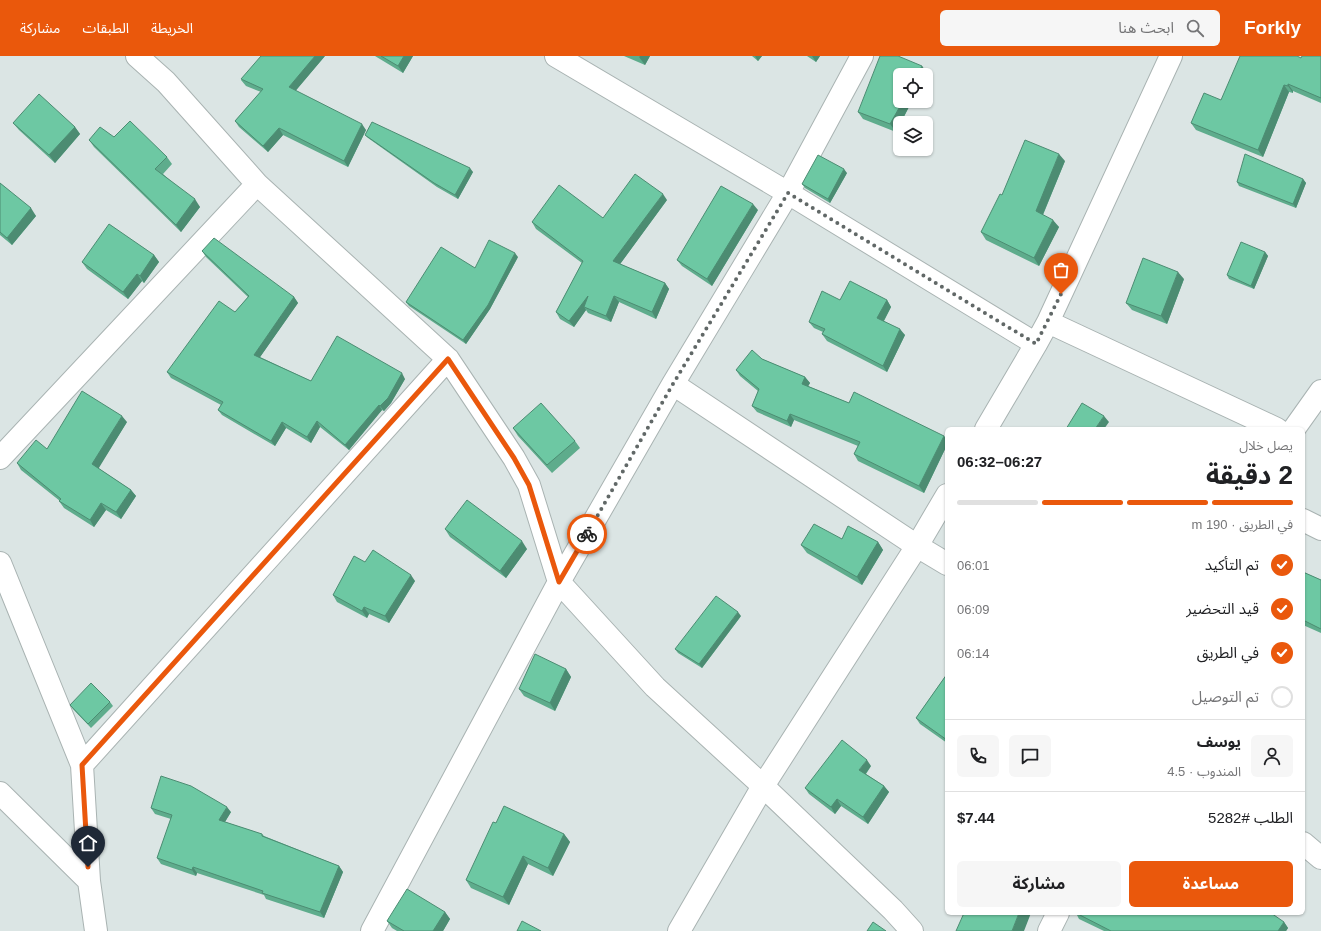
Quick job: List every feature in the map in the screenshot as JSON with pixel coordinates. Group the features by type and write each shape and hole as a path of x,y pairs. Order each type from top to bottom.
{"street":[{"path":"137,56 166,82 257,184 448,359 514,458 529,485 559,582 655,687 763,786 893,910 912,931"},
{"path":"556,56 788,193 1036,344"},
{"path":"372,931 559,582 673,384 788,193 862,56"},
{"path":"987,427 1048,322 1171,56"},
{"path":"0,458 257,184"},
{"path":"1048,322 1273,427"},
{"path":"82,765 448,359"},
{"path":"673,384 917,546 945,563"},
{"path":"1295,427 1321,391"},
{"path":"679,931 763,786 917,546 945,498"},
{"path":"1305,521 1321,529"},
{"path":"0,563 82,765 88,882 96,931"},
{"path":"0,793 88,882"},
{"path":"1305,845 1321,858"},
{"path":"1049,931 1057,915"}],"building":[{"path":"261,56 315,56 289,87 362,124 344,161 279,128 263,146 235,121 263,89 241,79"},
{"path":"381,56 404,56 398,66"},
{"path":"880,56 898,56 922,66 921,68 893,68 893,108 899,108 895,116 893,116 890,124 858,112"},
{"path":"1240,56 1297,56 1301,58 1302,56 1321,56 1321,98 1288,84 1288,86 1284,85 1258,150 1191,123 1204,93 1221,100"},
{"path":"39,94 75,127 49,155 13,123"},
{"path":"130,121 167,157 155,169 195,199 176,225 89,140 100,127 114,137"},
{"path":"372,122 470,168 455,195 434,183 365,135"},
{"path":"1025,140 1059,154 1036,211 1053,220 1034,258 981,232 1000,194 1002,195"},
{"path":"1245,154 1303,179 1293,204 1237,182"},
{"path":"818,155 844,169 828,199 802,184"},
{"path":"635,174 663,194 613,261 665,283 652,312 614,296 606,316 584,307 588,296 569,321 556,312 583,261 532,222 559,185 603,218"},
{"path":"0,183 31,208 7,238 0,232"},
{"path":"721,186 753,204 707,279 677,260"},
{"path":"109,224 154,255 140,276 137,274 123,292 82,262"},
{"path":"214,238 294,297 254,355 311,381 337,336 402,373 388,398 380,406 379,405 345,445 317,421 307,437 282,422 271,441 218,410 223,402 167,372 219,301 235,312 249,296 202,251"},
{"path":"489,240 515,253 488,305 463,340 406,302 441,247 475,268"},
{"path":"1241,242 1265,252 1251,286 1227,275"},
{"path":"1143,258 1178,272 1161,316 1126,303"},
{"path":"850,281 887,300 877,318 900,329 883,366 822,334 825,329 809,322 822,291 840,300"},
{"path":"752,350 762,359 805,377 802,384 849,403 854,392 944,436 919,486 854,454 860,442 790,414 787,421 752,406 759,389 736,370"},
{"path":"82,391 122,416 92,464 131,490 116,512 101,503 90,520 59,501 61,499 17,463 36,440 47,449"},
{"path":"541,403 575,441 547,465 513,428"},
{"path":"1082,403 1104,416 1096,427 1067,427"},
{"path":"467,500 522,541 500,571 445,529"},
{"path":"814,524 842,539 848,526 878,542 857,577 801,545"},
{"path":"373,550 411,575 385,616 364,607 362,611 333,595 354,556 365,562"},
{"path":"1305,573 1321,580 1321,629 1305,621"},
{"path":"716,596 738,612 699,664 675,649"},
{"path":"535,654 566,669 550,703 519,689"},
{"path":"945,677 945,739 916,718"},
{"path":"91,683 110,702 88,724 70,705"},
{"path":"842,740 867,760 859,770 884,786 863,817 837,799 831,807 805,788"},
{"path":"161,776 191,786 227,807 219,820 262,834 262,836 339,866 320,912 262,893 263,891 193,867 192,870 157,858 172,815 151,808"},
{"path":"504,806 564,834 548,868 523,856 503,897 466,880 493,822 496,823"},
{"path":"407,889 445,912 433,931 404,931 387,921"},
{"path":"963,915 1018,915 1012,931 956,931"},
{"path":"1080,915 1274,915 1284,922 1278,931 1111,931"},
{"path":"522,921 541,931 517,931"},
{"path":"873,922 886,931 867,931"}],"way so far":[{"path":"587,534 673,384 788,193 1036,344 1061,294"}],"route":[{"path":"88,867 82,765 448,359 514,458 529,485 559,582 587,534"}]}
